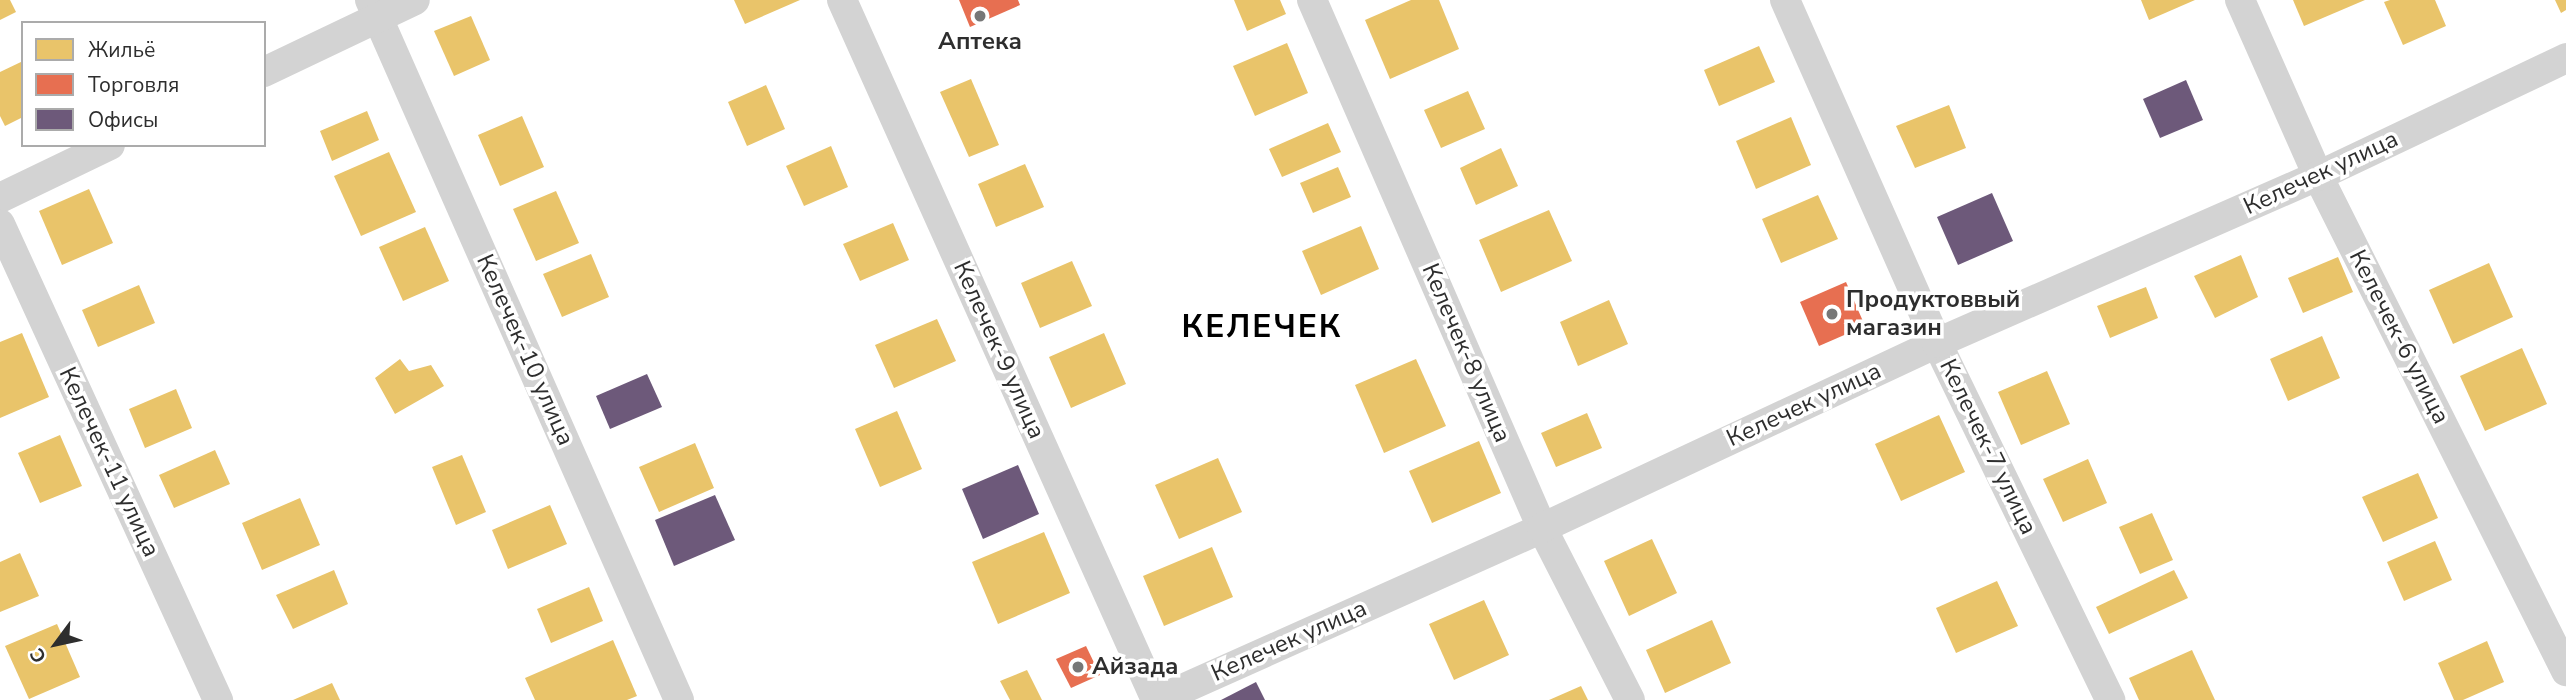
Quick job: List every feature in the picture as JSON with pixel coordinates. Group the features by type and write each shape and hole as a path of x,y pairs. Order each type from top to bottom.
{"street":[{"path":"266,71 374,8 415,0"},
{"name":"Келечек-9 улица","path":"842,0 1157,700"},
{"name":"Келечек-8 улица","path":"1312,0 1542,528 1630,700"},
{"name":"Келечек-7 улица","path":"1785,0 1937,343 2110,700"},
{"name":"Келечек-6 улица","path":"2240,0 2318,176 2566,671"},
{"name":"Келечек-10 улица","path":"374,8 679,700"},
{"name":"Келечек улица","path":"1157,700 1542,528 1937,343 2318,176 2566,58"},
{"path":"0,198 106,147"},
{"name":"Келечек-11 улица","path":"0,224 218,700"}],"building: Жильё":[{"path":"0,0 10,0 16,12 0,20"},
{"path":"734,0 800,0 745,24"},
{"path":"1234,0 1280,0 1286,14 1247,31"},
{"path":"1411,0 1439,0 1459,49 1390,79 1365,20"},
{"path":"2141,0 2195,0 2149,20"},
{"path":"2293,0 2365,0 2304,26"},
{"path":"2435,0 2446,26 2403,45 2384,2"},
{"path":"2555,0 2566,0 2566,10 2561,13"},
{"path":"471,16 490,60 454,76 434,31"},
{"path":"1287,43 1308,93 1255,116 1233,66"},
{"path":"1759,46 1775,82 1719,106 1704,70"},
{"path":"21,62 21,118 5,126 0,116 0,72"},
{"path":"971,79 999,145 969,157 940,92"},
{"path":"766,85 785,129 747,146 728,102"},
{"path":"1468,91 1485,129 1441,148 1424,110"},
{"path":"1949,105 1966,148 1915,168 1896,126"},
{"path":"367,111 379,140 332,161 320,131"},
{"path":"522,116 544,167 500,186 478,135"},
{"path":"1791,117 1811,165 1756,189 1736,141"},
{"path":"1328,123 1341,152 1282,177 1269,149"},
{"path":"831,146 848,187 804,206 786,166"},
{"path":"1501,148 1518,186 1476,205 1460,168"},
{"path":"389,152 416,212 361,236 334,176"},
{"path":"1025,164 1044,207 996,227 978,184"},
{"path":"1338,167 1351,197 1313,213 1300,183"},
{"path":"89,189 113,243 62,265 39,211"},
{"path":"556,191 579,243 536,261 513,209"},
{"path":"1818,195 1838,239 1781,263 1762,219"},
{"path":"1549,210 1572,261 1501,292 1479,240"},
{"path":"893,223 909,260 860,281 843,244"},
{"path":"1361,226 1379,269 1321,295 1302,251"},
{"path":"425,227 449,281 403,301 379,247"},
{"path":"591,254 609,297 562,317 543,274"},
{"path":"2241,255 2258,297 2215,318 2194,276"},
{"path":"2338,257 2353,292 2303,313 2288,278"},
{"path":"1072,261 1092,306 1040,328 1021,283"},
{"path":"2489,263 2513,317 2453,344 2429,290"},
{"path":"139,285 155,323 98,347 82,310"},
{"path":"2146,287 2158,318 2110,338 2097,306"},
{"path":"1609,300 1628,344 1578,366 1560,322"},
{"path":"937,319 956,361 894,388 875,345"},
{"path":"22,333 49,397 0,418 0,342"},
{"path":"1104,333 1126,384 1071,408 1049,357"},
{"path":"2322,336 2340,378 2288,401 2270,359"},
{"path":"2522,348 2547,404 2485,431 2460,376"},
{"path":"400,359 409,371 431,365 444,386 395,414 375,378"},
{"path":"1416,359 1446,426 1384,453 1355,385"},
{"path":"2047,371 2070,424 2021,445 1998,392"},
{"path":"176,389 192,428 145,448 129,409"},
{"path":"897,411 922,469 880,487 855,429"},
{"path":"1587,413 1602,448 1556,467 1541,433"},
{"path":"1939,415 1965,472 1901,501 1875,444"},
{"path":"60,435 82,486 40,503 18,453"},
{"path":"1479,441 1501,493 1432,523 1409,471"},
{"path":"695,443 714,488 659,512 639,467"},
{"path":"215,450 230,484 174,508 159,475"},
{"path":"462,455 486,512 456,525 432,467"},
{"path":"1218,458 1242,512 1179,539 1155,485"},
{"path":"2088,459 2107,503 2063,522 2043,479"},
{"path":"2418,473 2438,518 2383,542 2362,497"},
{"path":"300,498 320,545 262,570 242,523"},
{"path":"550,505 567,544 508,569 492,530"},
{"path":"2152,513 2173,560 2140,574 2119,527"},
{"path":"1044,532 1070,593 998,624 972,562"},
{"path":"1652,539 1677,593 1629,616 1604,561"},
{"path":"2435,541 2452,580 2404,601 2387,562"},
{"path":"1212,547 1233,597 1164,626 1143,576"},
{"path":"20,553 39,596 0,612 0,562"},
{"path":"334,570 348,604 293,629 276,595"},
{"path":"2174,570 2188,598 2109,634 2096,607"},
{"path":"1997,581 2018,626 1956,653 1936,608"},
{"path":"589,587 603,621 551,643 537,609"},
{"path":"1484,600 1509,655 1454,680 1429,624"},
{"path":"1712,620 1731,663 1665,693 1646,650"},
{"path":"57,624 80,677 29,699 5,646"},
{"path":"613,640 637,696 627,700 535,700 525,678"},
{"path":"2487,641 2504,682 2463,700 2454,700 2438,663"},
{"path":"2192,650 2215,700 2139,700 2129,678"},
{"path":"1027,670 1042,700 1010,700 1000,681"},
{"path":"332,683 340,700 293,700"},
{"path":"1581,686 1588,700 1549,700"}],"building: Торговля":[{"name":"Аптека","path":"959,0 1018,0 1020,5 970,27"},
{"name":"Продуктоввый магазин","path":"1846,282 1865,326 1819,346 1800,302"},
{"name":"Айзада","path":"1086,646 1100,675 1071,688 1056,659"}],"building: Офисы":[{"path":"2186,80 2203,120 2160,138 2143,99"},
{"path":"1992,193 2013,241 1958,265 1937,217"},
{"path":"647,374 662,407 610,429 596,396"},
{"path":"1018,465 1039,514 983,539 962,489"},
{"path":"715,495 735,540 674,566 655,520"},
{"path":"1256,682 1265,700 1221,700"}],"place":[{"name":"Аптека","path":"980,16"},
{"name":"Продуктоввый магазин","path":"1832,314"},
{"name":"Айзада","path":"1078,667"}],"district":[{"name":"КЕЛЕЧЕК","path":"1262,327"}]}
